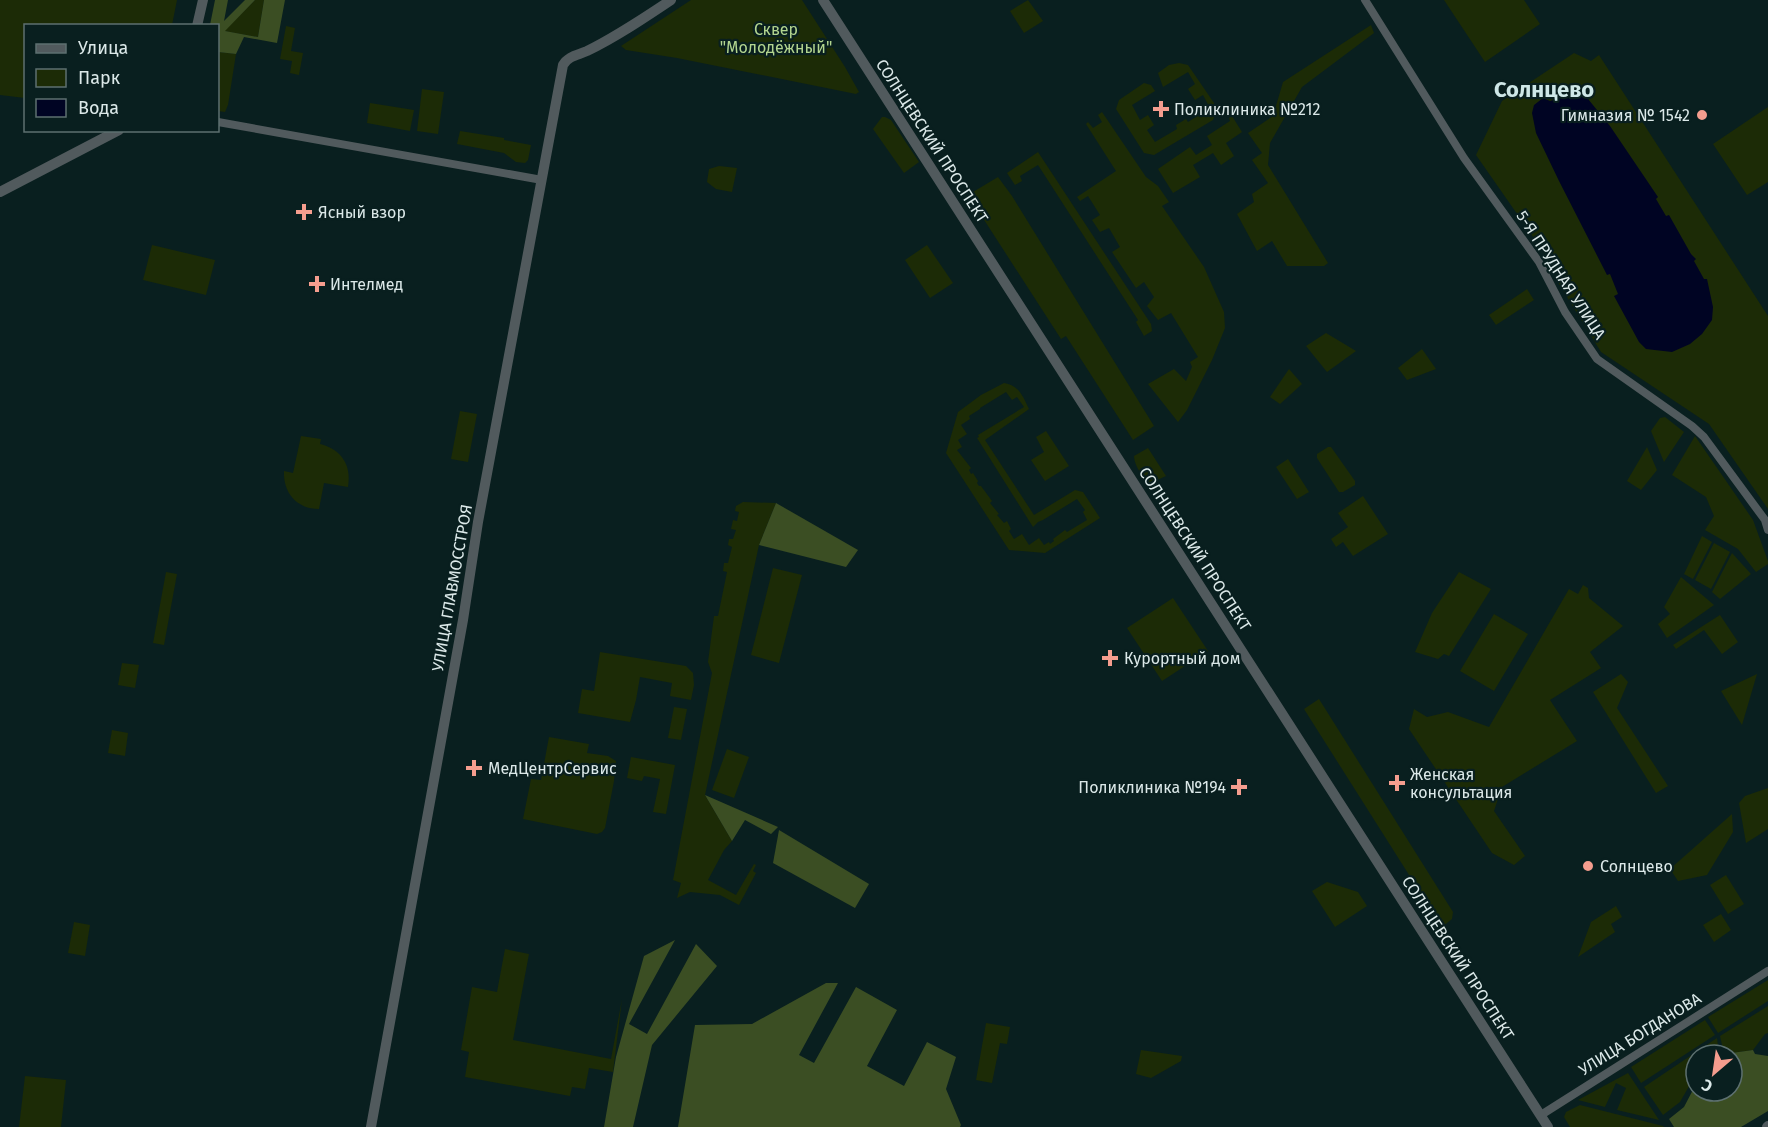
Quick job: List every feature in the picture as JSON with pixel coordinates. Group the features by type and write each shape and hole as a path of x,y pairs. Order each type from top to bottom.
{"street":[{"path":"197,24 203,0"},
{"name":"УЛИЦА ГЛАВМОССТРОЯ","path":"371,1127 563,65 570,57 586,52 613,37 671,0"},
{"name":"СОЛНЦЕВСКИЙ ПРОСПЕКТ","path":"823,0 1541,1115"},
{"name":"5-Я ПРУДНАЯ УЛИЦА","path":"1365,0 1464,158 1539,262 1565,312 1598,359 1692,426 1704,438 1765,520 1768,531"},
{"path":"219,122 542,180"},
{"path":"0,192 115,132"},
{"name":"УЛИЦА БОГДАНОВА","path":"1541,1115 1768,971"},
{"path":"1541,1115 1548,1127"}],"green space":[{"path":"0,0 177,0 172,24 24,24 24,98 0,95"},
{"path":"215,0 228,0 224,21 245,0 255,0 225,31 258,37 264,0 285,0 277,43 244,37 236,54 219,52 219,24 210,24"},
{"path":"255,0 264,0 258,37 224,31"},
{"name":"Сквер \"Молодёжный\"","path":"691,0 802,0 859,92 856,94 626,50 621,46"},
{"path":"1028,0 1043,21 1024,33 1010,11"},
{"path":"1444,0 1524,0 1540,24 1485,62"},
{"path":"1371,25 1374,33 1302,87 1270,143 1268,165 1328,263 1324,266 1287,266 1272,241 1257,251 1237,214 1254,202 1252,194 1268,183 1252,160 1262,153 1248,133 1273,116 1283,82"},
{"path":"286,26 295,28 291,51 303,53 299,75 290,73 292,61 280,59"},
{"path":"219,52 236,54 225,112 219,111"},
{"path":"1574,53 1591,61 1599,55 1768,316 1768,509 1709,424 1601,352 1559,284 1547,257 1476,155 1502,101"},
{"path":"1179,63 1188,65 1214,103 1216,112 1213,120 1154,155 1144,153 1116,109 1119,100 1144,83 1151,85 1155,91 1132,105 1140,120 1148,115 1154,125 1147,130 1155,142 1177,129 1176,125 1186,119 1188,122 1210,108 1203,95 1195,100 1188,89 1195,84 1188,72 1163,87 1158,73 1169,65"},
{"path":"422,89 444,92 438,134 417,131"},
{"path":"370,103 414,110 410,131 367,123"},
{"path":"1768,107 1768,182 1747,195 1713,144"},
{"path":"1102,112 1146,177 1158,186 1169,202 1162,206 1204,267 1224,312 1225,328 1212,360 1187,410 1178,422 1148,384 1174,369 1186,381 1192,367 1190,362 1198,357 1171,313 1158,320 1147,306 1154,297 1144,282 1136,288 1112,252 1120,247 1109,228 1100,232 1092,220 1100,215 1088,196 1080,201 1077,197 1116,171 1086,124 1088,122 1093,128 1102,122 1098,115"},
{"path":"1232,116 1242,132 1226,143 1234,156 1221,165 1213,153 1193,165 1200,177 1173,193 1158,169 1190,147 1196,155 1212,145 1207,136 1230,121 1229,118"},
{"path":"882,117 891,120 919,162 904,173 873,129"},
{"path":"460,131 531,145 528,160 525,163 516,162 504,153 457,144"},
{"path":"1038,152 1151,324 1152,331 1144,336 1136,322 1138,320 1038,165 1020,176 1022,181 1015,185 1007,173"},
{"path":"719,166 737,168 732,192 716,189 707,182 709,169"},
{"path":"998,177 1154,426 1133,440 1066,336 1061,339 968,195"},
{"path":"152,245 215,260 206,295 143,280"},
{"path":"927,245 953,283 930,298 905,260"},
{"path":"1527,289 1534,300 1496,325 1489,315"},
{"path":"1326,333 1356,351 1327,372 1306,346"},
{"path":"1422,349 1436,369 1407,380 1398,368"},
{"path":"1289,369 1302,384 1280,404 1270,397"},
{"path":"1004,383 1009,384 1020,392 1029,409 985,440 1034,515 1075,490 1083,492 1100,518 1045,553 1009,550 946,453 958,412 981,395","holes":["1006,392 1012,400 1017,397 1024,407 978,435 977,438 1033,527 1077,499 1085,510 1083,512 1087,520 1067,532 1065,530 1050,544 1049,542 1044,545 1039,538 1029,545 1022,534 1014,539 1007,521 1004,523 997,515 999,514 990,503 992,501 979,486 978,481 969,470 971,468 957,450 962,447 958,440 967,434 961,425 970,419 969,416"]},
{"path":"460,411 477,414 468,462 451,459"},
{"path":"1665,417 1684,432 1664,462 1651,431 1660,418"},
{"path":"1046,431 1069,466 1045,481 1031,460 1044,452 1036,437"},
{"path":"301,436 321,439 320,444 339,454 348,472 348,487 324,483 319,509 298,503 289,493 284,479 284,471 293,473"},
{"path":"1695,436 1753,520 1768,561 1768,564 1756,572 1738,549 1705,530 1714,516 1706,497 1672,475"},
{"path":"1331,447 1355,481 1355,485 1343,492 1339,492 1317,458 1317,454"},
{"path":"1647,447 1657,470 1641,490 1627,481"},
{"path":"1148,448 1166,476 1151,483 1140,471 1134,456"},
{"path":"1288,459 1309,492 1297,499 1276,467"},
{"path":"1363,496 1388,534 1353,556 1343,542 1336,547 1331,539 1348,527 1338,513"},
{"path":"743,502 776,503 759,545 705,795 732,841 724,850 708,880 736,895 754,864 756,865 753,871 756,873 739,905 720,895 690,892 677,898 681,883 673,880 712,673 708,662 714,616 718,616 727,572 723,571 724,563 728,563 732,547 728,545 729,539 733,539 736,530 731,529 733,520 737,521 739,512 735,511 736,506"},
{"path":"776,503 858,550 846,567 759,545"},
{"path":"1702,536 1712,542 1693,579 1684,574"},
{"path":"1714,543 1730,552 1711,589 1695,580"},
{"path":"1732,553 1751,574 1720,599 1712,592"},
{"path":"773,568 802,575 779,663 751,655"},
{"path":"166,572 177,574 164,645 153,643"},
{"path":"1459,572 1491,589 1449,656 1444,654 1438,659 1415,652 1432,613"},
{"path":"1681,577 1714,605 1667,638 1658,624 1670,614 1664,607"},
{"path":"1583,585 1588,588 1589,598 1623,626 1590,652 1601,668 1550,700 1577,741 1502,787 1494,811 1525,856 1514,865 1492,853 1409,729 1414,709 1427,717 1448,712 1489,727 1569,589 1578,594"},
{"path":"1173,598 1208,651 1162,681 1127,628"},
{"path":"1494,614 1528,634 1494,691 1460,671"},
{"path":"1720,615 1738,642 1722,654 1704,630 1676,649 1673,645"},
{"path":"600,652 686,666 693,673 694,685 691,700 670,696 672,683 640,677 630,722 578,713 582,689 594,691"},
{"path":"122,663 139,665 135,688 118,685"},
{"path":"1621,674 1628,682 1617,708 1668,786 1656,793 1593,692"},
{"path":"1757,674 1742,725 1721,691"},
{"path":"1319,699 1453,912 1452,919 1442,927 1304,709"},
{"path":"674,707 687,709 681,740 668,738"},
{"path":"112,730 128,733 125,756 108,753"},
{"path":"549,737 589,744 587,753 608,756 616,761 605,828 602,832 597,834 523,819 531,779 541,780"},
{"path":"727,749 749,757 734,798 712,790"},
{"path":"631,757 675,765 666,814 653,812 660,779 644,776 642,781 627,778"},
{"path":"1768,788 1768,829 1746,843 1739,803 1745,796"},
{"path":"705,795 778,827 771,834 745,820 732,841"},
{"path":"1732,814 1733,832 1707,875 1678,881 1670,869"},
{"path":"779,830 869,884 855,908 773,863"},
{"path":"1726,875 1744,904 1728,914 1710,885"},
{"path":"1327,882 1358,892 1367,906 1335,927 1312,891"},
{"path":"1616,906 1622,917 1611,924 1615,932 1578,957 1591,922"},
{"path":"1721,914 1731,930 1714,942 1703,925"},
{"path":"74,922 90,925 85,956 68,953"},
{"path":"675,940 629,1024 647,1034 696,944 717,966 652,1045 633,1127 604,1127 616,1057 644,956"},
{"path":"505,949 529,954 513,1040 611,1059 622,999 613,1072 589,1068 585,1089 572,1087 570,1096 465,1077 469,1052 461,1050 472,987 497,992"},
{"path":"1768,980 1768,1001 1718,1033 1708,1017"},
{"path":"826,983 838,983 799,1055 814,1063 856,987 897,1010 867,1066 904,1086 927,1042 956,1057 946,1089 960,1127 678,1127 695,1025 752,1024"},
{"path":"1768,1006 1768,1033 1753,1050 1744,1051 1744,1043 1722,1043 1720,1036"},
{"path":"1705,1020 1715,1035 1703,1043 1684,1043 1684,1055 1641,1083 1631,1067"},
{"path":"986,1023 1010,1027 1007,1044 1000,1043 992,1083 976,1080"},
{"path":"1141,1050 1182,1056 1181,1061 1151,1078 1136,1074"},
{"path":"1753,1050 1755,1054 1768,1056 1768,1111 1741,1127 1674,1127 1669,1119 1686,1103 1744,1103 1744,1051"},
{"path":"1684,1060 1684,1095 1680,1102 1663,1115 1644,1087"},
{"path":"1628,1073 1659,1120 1617,1110 1626,1088 1616,1083 1605,1107 1578,1100"},
{"path":"25,1076 66,1080 61,1127 19,1127"},
{"path":"1580,1105 1664,1127 1570,1127 1564,1117 1566,1112"}],"water":[{"path":"1573,88 1584,94 1610,126 1658,197 1656,199 1666,216 1669,215 1696,259 1694,261 1704,279 1707,279 1713,307 1712,320 1702,334 1690,344 1672,352 1646,349 1639,342 1614,296 1618,294 1610,274 1607,275 1536,133 1532,113 1534,105 1543,98 1550,101 1559,98 1562,91"}],"place":[{"name":"Поликлиника №212","path":"1161,109"},
{"name":"Гимназия № 1542","path":"1702,115"},
{"name":"Ясный взор","path":"304,212"},
{"name":"Интелмед","path":"317,284"},
{"name":"Курортный дом","path":"1110,658"},
{"name":"МедЦентрСервис","path":"474,768"},
{"name":"Женская консультация","path":"1397,783"},
{"name":"Поликлиника №194","path":"1239,787"},
{"name":"Солнцево","path":"1588,866"}],"district":[{"name":"Солнцево","path":"1544,89"}]}
